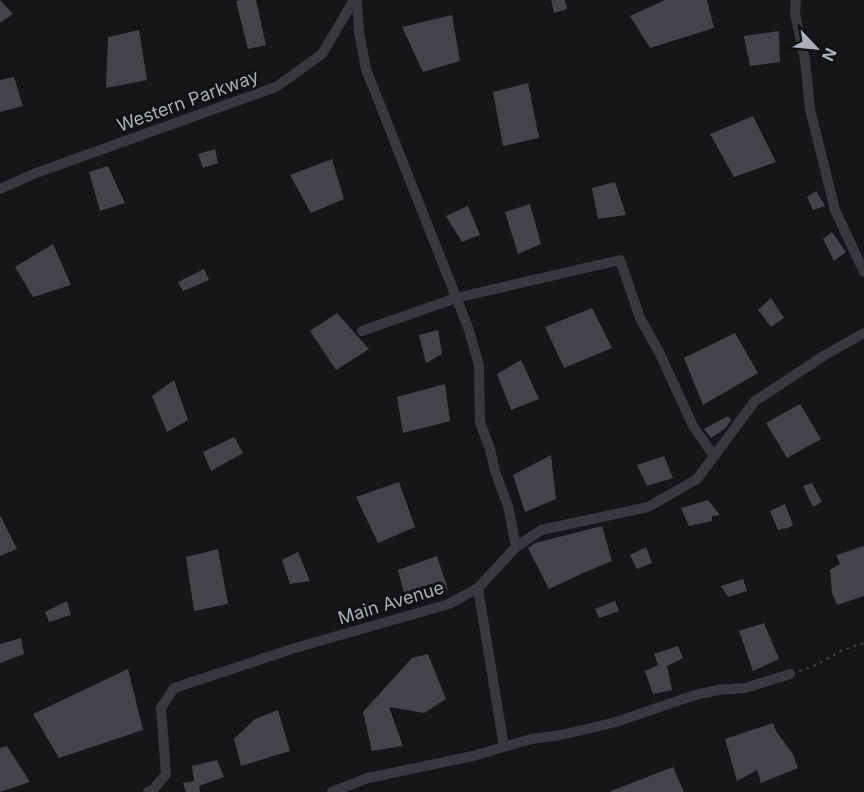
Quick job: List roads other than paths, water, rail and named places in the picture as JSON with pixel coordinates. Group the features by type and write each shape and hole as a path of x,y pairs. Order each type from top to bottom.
{"street":[{"name":"Western Parkway","path":"0,189 36,173 276,87 322,54 355,0"},
{"path":"355,0 366,69 469,330 479,366 480,422 508,506 516,547"},
{"path":"796,0 795,14 805,60 810,109 835,210 864,272"},
{"path":"362,331 456,298 620,260 640,318 660,354 693,426 714,456"},
{"name":"Main Avenue","path":"152,791 166,774 161,708 174,688 296,648 449,604 478,588 516,547 542,530 648,507 696,479 755,401 825,355 864,333"},
{"path":"478,588 504,747"},
{"path":"332,792 368,778 473,756 531,739 561,735 616,722 695,695 745,688 790,674"}]}
